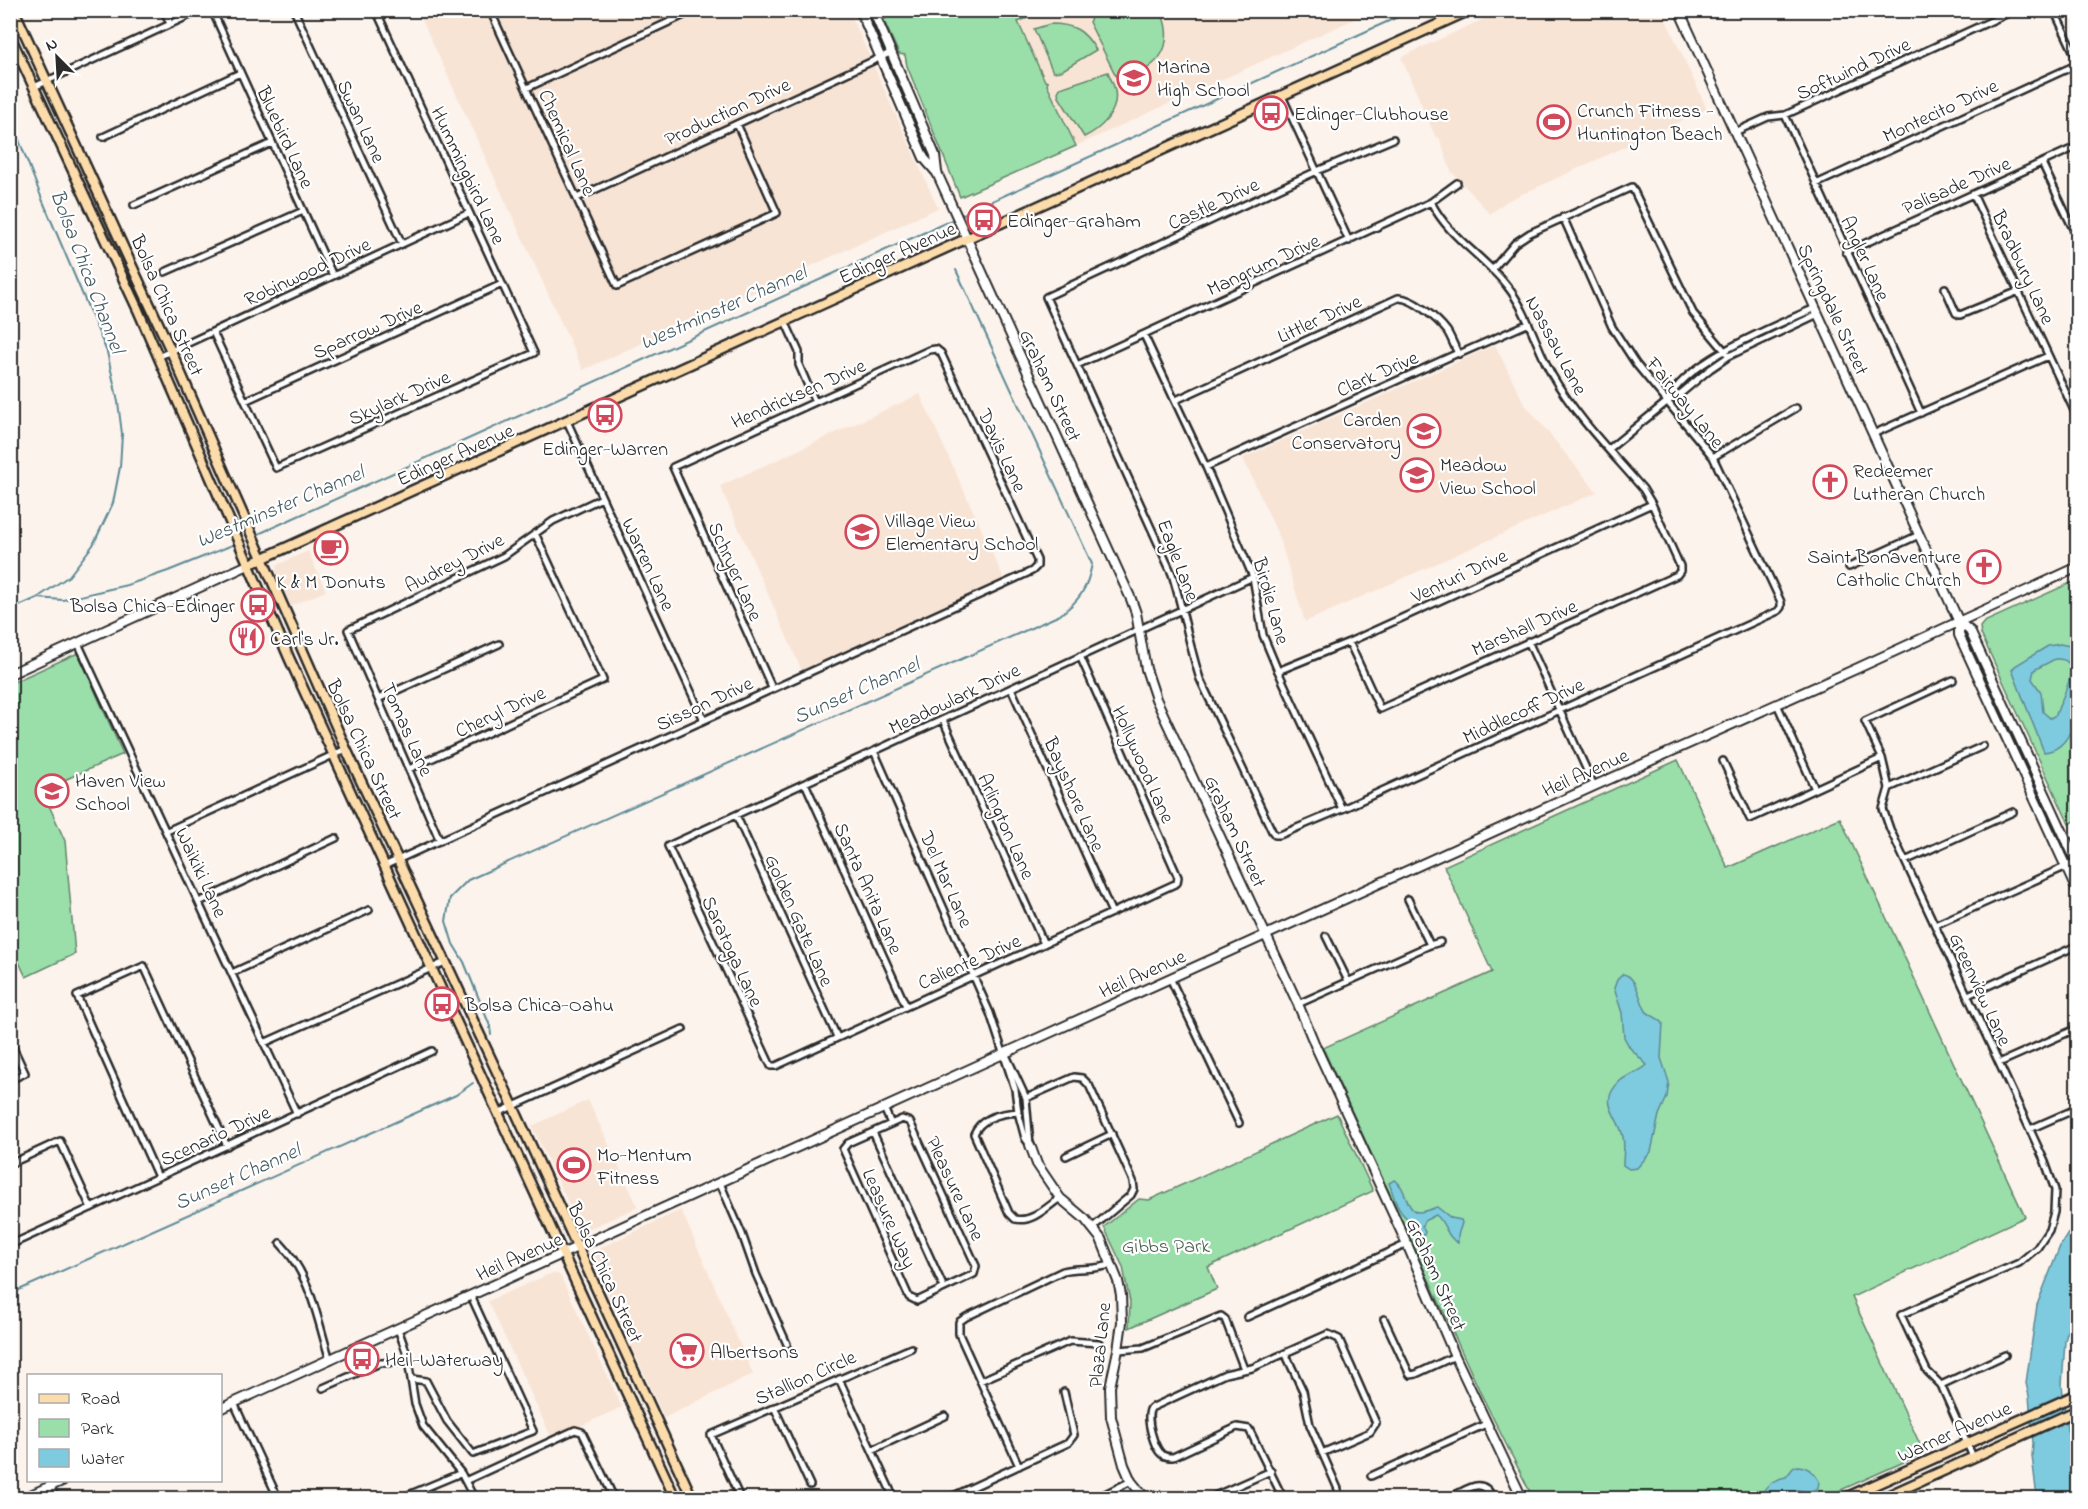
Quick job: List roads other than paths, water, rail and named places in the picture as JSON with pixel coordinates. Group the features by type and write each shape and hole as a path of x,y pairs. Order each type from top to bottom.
{"main road":[{"name":"Bolsa Chica Street","path":"14,10 171,351 346,749 513,1106 692,1498"},
{"name":"Graham Street","path":"860,10 924,158 937,173 1131,599 1136,613 1146,669 1156,699 1267,934 1455,1356 1522,1498"},
{"name":"Graham Street","path":"873,10 935,154 937,173"},
{"name":"Edinger Avenue","path":"10,674 1470,10"},
{"name":"Springdale Street","path":"1679,10 1959,622 1959,635 2078,893"},
{"name":"Bolsa Chica Street","path":"10,36 158,357 290,660 430,968 675,1498"},
{"name":"Heil Avenue","path":"222,1408 2078,567"},
{"name":"Springdale Street","path":"1959,622 1970,631 2077,864"},
{"path":"290,660 304,654"},
{"name":"Plaza Lane","path":"1030,1145 1037,1164 1060,1198 1067,1202 1101,1239 1112,1264 1121,1295 1122,1322 1119,1350 1110,1387 1110,1411 1117,1443 1131,1480 1145,1498"},
{"path":"611,1359 625,1352"},
{"name":"Warner Avenue","path":"1845,1498 2078,1394"},
{"path":"2066,1415 2078,1403"},
{"name":"Warner Avenue","path":"1883,1498 2078,1410"},
{"path":"24,1498 60,1482"}],"street":[{"path":"164,10 170,24"},
{"path":"34,87 201,10"},
{"name":"Bluebird Lane","path":"212,10 333,276"},
{"name":"Swan Lane","path":"294,10 402,244"},
{"name":"Hummingbird Lane","path":"376,10 534,353"},
{"name":"Chemical Lane","path":"490,10 617,286 777,213 737,124"},
{"path":"527,88 695,10"},
{"name":"Softwind Drive","path":"1735,132 1768,117 1785,116 2014,10"},
{"path":"2054,10 2078,62"},
{"name":"Production Drive","path":"577,198 890,53"},
{"name":"Montecito Drive","path":"1816,184 2078,62"},
{"path":"103,137 240,73"},
{"path":"1282,96 1349,241"},
{"name":"Angler Lane","path":"1785,116 1921,413"},
{"name":"Castle Drive","path":"1047,297 1317,171 1393,139"},
{"path":"134,205 272,143"},
{"name":"Palisade Drive","path":"1846,252 2078,146"},
{"path":"2042,163 2078,239"},
{"name":"Mangrum Drive","path":"1077,365 1431,202 1457,183"},
{"path":"1492,270 1515,243 1530,232 1632,187 1693,313 1729,356"},
{"name":"Bradbury Lane","path":"1973,194 2078,419"},
{"name":"Nassau Lane","path":"1431,202 1449,231 1507,285 1559,387 1573,407 1643,489 1680,566 1680,571"},
{"path":"165,272 303,211"},
{"name":"Robinwood Drive","path":"158,357 469,213"},
{"name":"Fairway Lane","path":"1563,217 1612,327 1636,364 1713,457 1781,602 1781,607"},
{"name":"Sparrow Drive","path":"245,401 502,284"},
{"path":"1945,288 1956,313 1960,315 2019,291"},
{"name":"Eagle Lane","path":"1047,297 1172,574 1183,608 1191,654 1200,680 1275,835"},
{"name":"Littler Drive","path":"1176,400 1398,298 1408,300 1433,318 1447,331 1458,353"},
{"path":"1668,401 1672,390 1725,350 1816,311"},
{"path":"1609,449 1729,356 1816,311"},
{"path":"785,321 799,352 799,365 815,402"},
{"name":"Clark Drive","path":"1206,467 1527,324"},
{"path":"213,332 245,401"},
{"name":"Birdie Lane","path":"1144,335 1176,400 1253,577 1263,634 1342,809"},
{"name":"Hendricksen Drive","path":"673,467 929,350 936,349"},
{"name":"Davis Lane","path":"936,349 941,353 1037,560 1036,566"},
{"name":"Skylark Drive","path":"245,401 276,468 534,353"},
{"path":"1873,434 2048,356"},
{"path":"1713,457 1796,408"},
{"name":"Warren Lane","path":"567,421 704,720"},
{"name":"Schryer Lane","path":"673,467 772,688"},
{"name":"Audrey Drive","path":"348,630 504,556 553,521 602,498"},
{"name":"Venturi Drive","path":"1278,671 1348,642 1652,504"},
{"name":"Cheryl Drive","path":"409,769 603,680 535,532"},
{"path":"1849,567 1919,535"},
{"name":"Sisson Drive","path":"384,866 1032,571 1036,566"},
{"name":"Marshall Drive","path":"1348,642 1380,709 1677,575 1680,571"},
{"name":"Meadowlark Drive","path":"668,846 1253,577"},
{"name":"Middlecoff Drive","path":"1275,835 1280,835 1342,809 1778,611 1781,607"},
{"name":"Tomas Lane","path":"348,630 440,841"},
{"path":"1528,641 1594,786"},
{"name":"Waikiki Lane","path":"78,643 297,1114"},
{"path":"378,699 499,644"},
{"name":"Hollywood Lane","path":"1080,657 1178,877 1177,883"},
{"name":"Greenview Lane","path":"1941,1385 1927,1371 1901,1315 2019,1263 2037,1248 2049,1230 2054,1212 2055,1190 2030,1129 1890,829 1883,809 1889,788 1882,758 1865,721 1953,680"},
{"name":"Bayshore Lane","path":"1011,688 1112,913"},
{"path":"1776,704 1815,789"},
{"name":"Arlington Lane","path":"943,720 1044,944"},
{"path":"1889,788 1983,746"},
{"path":"167,831 346,749"},
{"name":"Del Mar Lane","path":"874,751 974,975 1005,1053"},
{"path":"1722,761 1750,819 1882,758"},
{"name":"Santa Anita Lane","path":"805,783 906,1006"},
{"path":"1905,861 2013,812"},
{"name":"Golden Gate Lane","path":"736,815 837,1037"},
{"path":"199,902 336,838"},
{"name":"Saratoga Lane","path":"668,846 768,1063 773,1067"},
{"path":"1935,925 2065,867 2077,864"},
{"name":"Caliente Drive","path":"773,1067 1177,883"},
{"path":"1408,899 1430,945"},
{"path":"232,973 369,909"},
{"path":"1326,936 1348,981"},
{"path":"1299,1004 1440,942"},
{"path":"1968,995 2074,947"},
{"path":"264,1043 445,962"},
{"path":"158,1178 77,996 144,966 227,1146"},
{"path":"1170,978 1239,1123"},
{"path":"1999,1063 2078,1028"},
{"path":"498,1113 683,1029"},
{"path":"10,1041 25,1073 10,1080"},
{"name":"Scenario Drive","path":"10,1245 432,1052"},
{"name":"Plaza Lane","path":"1005,1053 1026,1098 1030,1145"},
{"name":"Plaza Lane","path":"1005,1053 1025,1138 1030,1145"},
{"path":"1026,1098 1074,1077 1082,1078 1089,1085 1133,1181 1134,1189 1131,1195 1092,1228"},
{"path":"884,1108 891,1124 873,1132 944,1287"},
{"path":"2030,1129 2078,1108"},
{"path":"1018,1112 1003,1113 983,1122 976,1129 974,1137 1009,1213 1015,1219 1025,1220 1060,1198"},
{"name":"Pleasure Lane","path":"891,1124 902,1119 910,1122 976,1266 974,1274 944,1287"},
{"name":"Leasure Way","path":"873,1132 848,1143 843,1149 909,1297 917,1301 944,1287"},
{"path":"1066,1156 1112,1134"},
{"path":"10,1164 60,1141 91,1208"},
{"path":"720,1183 787,1344"},
{"path":"280,1244 296,1263 318,1312 330,1360"},
{"path":"1247,1317 1407,1244"},
{"path":"1019,1466 959,1334 959,1323 966,1317 1063,1271 1102,1269 1112,1264"},
{"path":"412,1379 426,1381 447,1421 473,1454 533,1431 471,1296"},
{"path":"1119,1350 1143,1348 1221,1316 1228,1325 1244,1369"},
{"path":"1384,1319 1410,1375 1455,1356"},
{"path":"398,1329 412,1379 415,1404 423,1426 461,1473 474,1498"},
{"path":"1283,1498 1252,1432 1245,1427 1237,1427 1167,1457 1158,1449 1148,1420 1151,1408 1225,1374 1252,1368 1328,1334 1334,1335 1339,1338 1376,1423 1370,1432 1322,1453"},
{"path":"980,1381 1060,1344 1070,1341 1099,1343"},
{"name":"Stallion Circle","path":"740,1498 711,1435 911,1348"},
{"path":"1285,1353 1303,1390 1310,1425 1339,1497"},
{"path":"1973,1457 1941,1385 2005,1355"},
{"path":"323,1388 380,1363 408,1362"},
{"path":"839,1379 894,1498"},
{"path":"949,1498 1068,1443 1074,1436 1064,1392"},
{"path":"234,1403 278,1498"},
{"path":"774,1407 810,1485"},
{"path":"872,1450 945,1416"},
{"path":"1371,1476 1486,1424"},
{"path":"465,1481 575,1430 582,1432 614,1498"},
{"path":"1210,1498 1271,1471"},
{"path":"401,1498 461,1473"},
{"path":"1100,1498 1131,1480"},
{"path":"1449,1498 1478,1485 1489,1489 1493,1498"},
{"path":"51,1486 56,1498"}],"water":[{"path":"2060,644 2070,646 2077,654 2078,696 2072,727 2066,739 2057,748 2044,752 2012,670 2048,646","holes":["2055,659 2065,660 2070,665 2069,681 2056,715 2050,718 2043,712 2041,692 2032,679 2034,670"]},
{"path":"1623,974 1635,983 1646,1011 1663,1023 1661,1058 1669,1082 1651,1152 1637,1168 1629,1169 1623,1165 1623,1137 1611,1110 1610,1097 1619,1082 1647,1065 1630,1048 1624,1037 1622,1013 1614,988 1617,980"},
{"path":"1394,1180 1401,1187 1414,1210 1421,1212 1437,1207 1451,1218 1461,1220 1458,1243 1436,1215 1424,1221 1422,1226 1424,1235 1411,1233 1411,1221 1399,1209 1389,1183"},
{"path":"2077,1219 2077,1294 2065,1341 2062,1385 2067,1430 2071,1440 2077,1481 2077,1498 2037,1498 2026,1383 2037,1305 2060,1246"},
{"path":"1797,1466 1813,1472 1819,1481 1818,1488 1809,1492 1798,1490 1795,1494 1782,1499 1761,1496 1771,1483 1786,1477"}],"waterway":[{"name":"Westminster Channel","path":"959,216 1413,10"},
{"name":"Bolsa Chica Channel","path":"10,117 107,352 118,402 122,434 120,467 113,503 93,545 69,576 37,598 10,610"},
{"name":"Westminster Channel","path":"254,536 954,219"},
{"name":"Sunset Channel","path":"491,1035 490,1026 464,962 453,944 446,921 450,898 468,880 1060,615 1082,593 1092,564 956,270"},
{"name":"Westminster Channel","path":"37,598 63,600 127,585 235,544"},
{"name":"Sunset Channel","path":"10,1294 456,1095 473,1083"}],"place":[{"name":"Marina High School","path":"1134,78"},
{"name":"Edinger-Clubhouse","path":"1271,113"},
{"name":"Crunch Fitness - Huntington Beach","path":"1554,122"},
{"name":"Edinger-Graham","path":"984,220"},
{"name":"Edinger-Warren","path":"605,415"},
{"name":"Carden Conservatory","path":"1424,431"},
{"name":"Meadow View School","path":"1417,475"},
{"name":"Redeemer Lutheran Church","path":"1830,482"},
{"name":"Village View Elementary School","path":"862,532"},
{"name":"K & M Donuts","path":"331,548"},
{"name":"Saint Bonaventure Catholic Church","path":"1984,567"},
{"name":"Bolsa Chica-Edinger","path":"258,605"},
{"name":"Carl's Jr.","path":"247,638"},
{"name":"Haven View School","path":"52,791"},
{"name":"Bolsa Chica-Oahu","path":"442,1004"},
{"name":"Mo-Mentum Fitness","path":"574,1165"},
{"name":"Albertsons","path":"687,1351"},
{"name":"Heil-Waterway","path":"362,1359"}],"park label":[{"name":"Gibbs Park","path":"1166,1245"}]}
